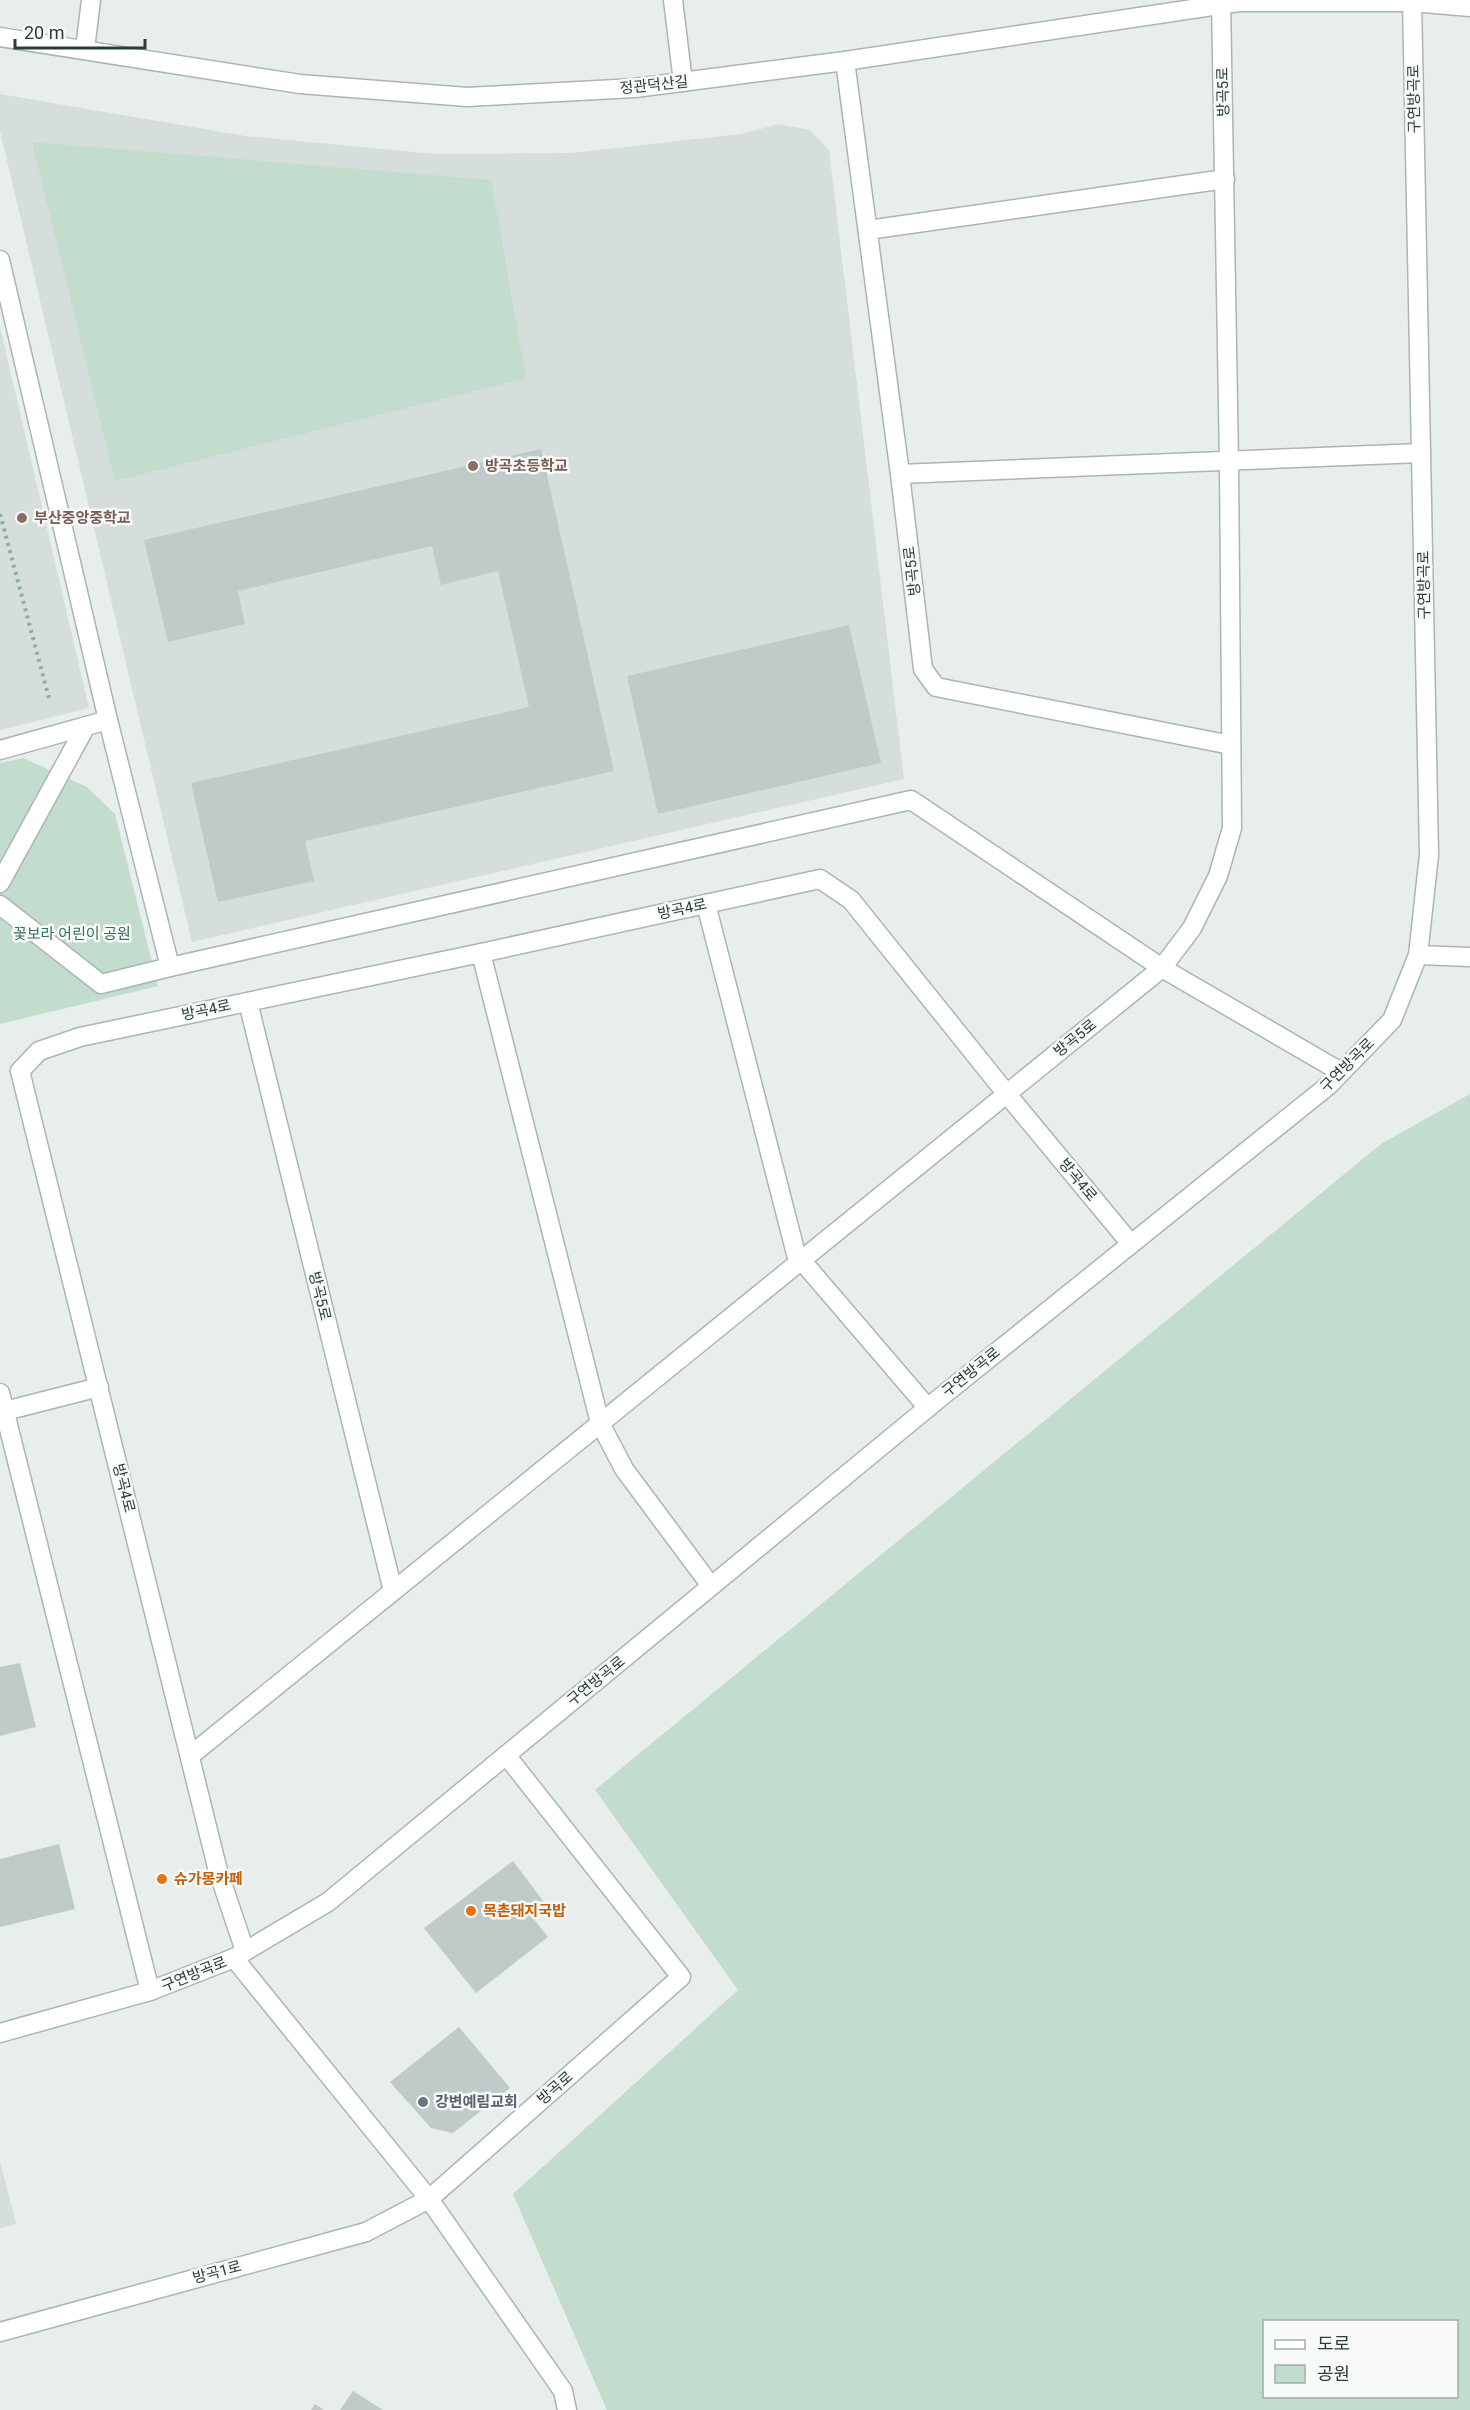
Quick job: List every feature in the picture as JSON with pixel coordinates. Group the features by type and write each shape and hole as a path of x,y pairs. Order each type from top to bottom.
{"street":[{"path":"85,49 91,0"},
{"path":"673,0 683,82"},
{"name":"정관덕산길","path":"0,37 300,84 467,97 635,88 845,61 1221,3 1412,1 1470,7"},
{"name":"구연방곡로","path":"0,2033 150,1991 239,1954 328,1902 928,1408 1329,1085 1392,1020 1418,955 1428,855 1412,1"},
{"name":"방곡5로","path":"191,1755 1162,968 1192,928 1218,876 1232,828 1229,462 1221,3"},
{"name":"방곡5로","path":"845,61 900,474 923,669 936,687 1231,745"},
{"path":"868,230 1225,179"},
{"path":"0,260 108,720 170,968"},
{"path":"900,474 1421,453"},
{"path":"0,750 108,720"},
{"path":"0,883 86,726"},
{"path":"0,905 101,984 911,800 1162,968 1341,1072"},
{"name":"방곡4로","path":"239,1954 20,1071 39,1051 80,1037 820,879 851,900 1131,1244"},
{"path":"706,904 796,1254 928,1408"},
{"path":"481,953 600,1423 624,1469 711,1586"},
{"path":"1418,955 1470,957"},
{"name":"방곡5로","path":"248,1002 393,1591"},
{"path":"4,1411 99,1387"},
{"path":"0,1393 150,1991"},
{"name":"방곡로","path":"429,2199 681,1977 506,1755"},
{"path":"239,1954 429,2199 563,2391 567,2410"},
{"name":"방곡1로","path":"0,2332 366,2232 429,2199"}],"path":[{"path":"0,514 58,733"}],"shaded area":[{"name":"방곡초등학교","path":"0,94 245,136 435,154 572,153 741,134 779,124 810,130 829,150 904,779 192,942 0,131"},
{"name":"부산중앙중학교","path":"0,327 89,708 0,730"},
{"path":"0,2161 16,2224 0,2228"}],"green space":[{"path":"32,142 491,180 526,378 115,481"},
{"name":"꽃보라 어린이 공원","path":"23,758 87,787 115,814 158,986 0,1024 0,763"},
{"path":"1470,1094 1470,2410 607,2410 513,2194 738,1990 595,1790 1381,1144"}],"building":[{"path":"541,449 614,771 305,841 314,881 218,902 191,783 529,707 498,571 441,585 432,546 238,591 245,624 168,642 144,540"},
{"path":"849,625 881,763 658,814 627,676"},
{"path":"20,1663 36,1727 0,1736 0,1667"},
{"path":"59,1844 75,1909 0,1927 0,1859"},
{"path":"513,1861 544,1902 529,1913 548,1937 476,1993 424,1928"},
{"path":"459,2027 510,2088 453,2133 431,2128 390,2082"},
{"path":"353,2391 383,2410 340,2410"},
{"path":"315,2404 324,2410 311,2410"}],"place":[{"name":"방곡초등학교","path":"473,466"},
{"name":"부산중앙중학교","path":"22,518"},
{"name":"슈가몽카페","path":"162,1879"},
{"name":"목촌돼지국밥","path":"471,1911"},
{"name":"강변예림교회","path":"423,2102"}]}
